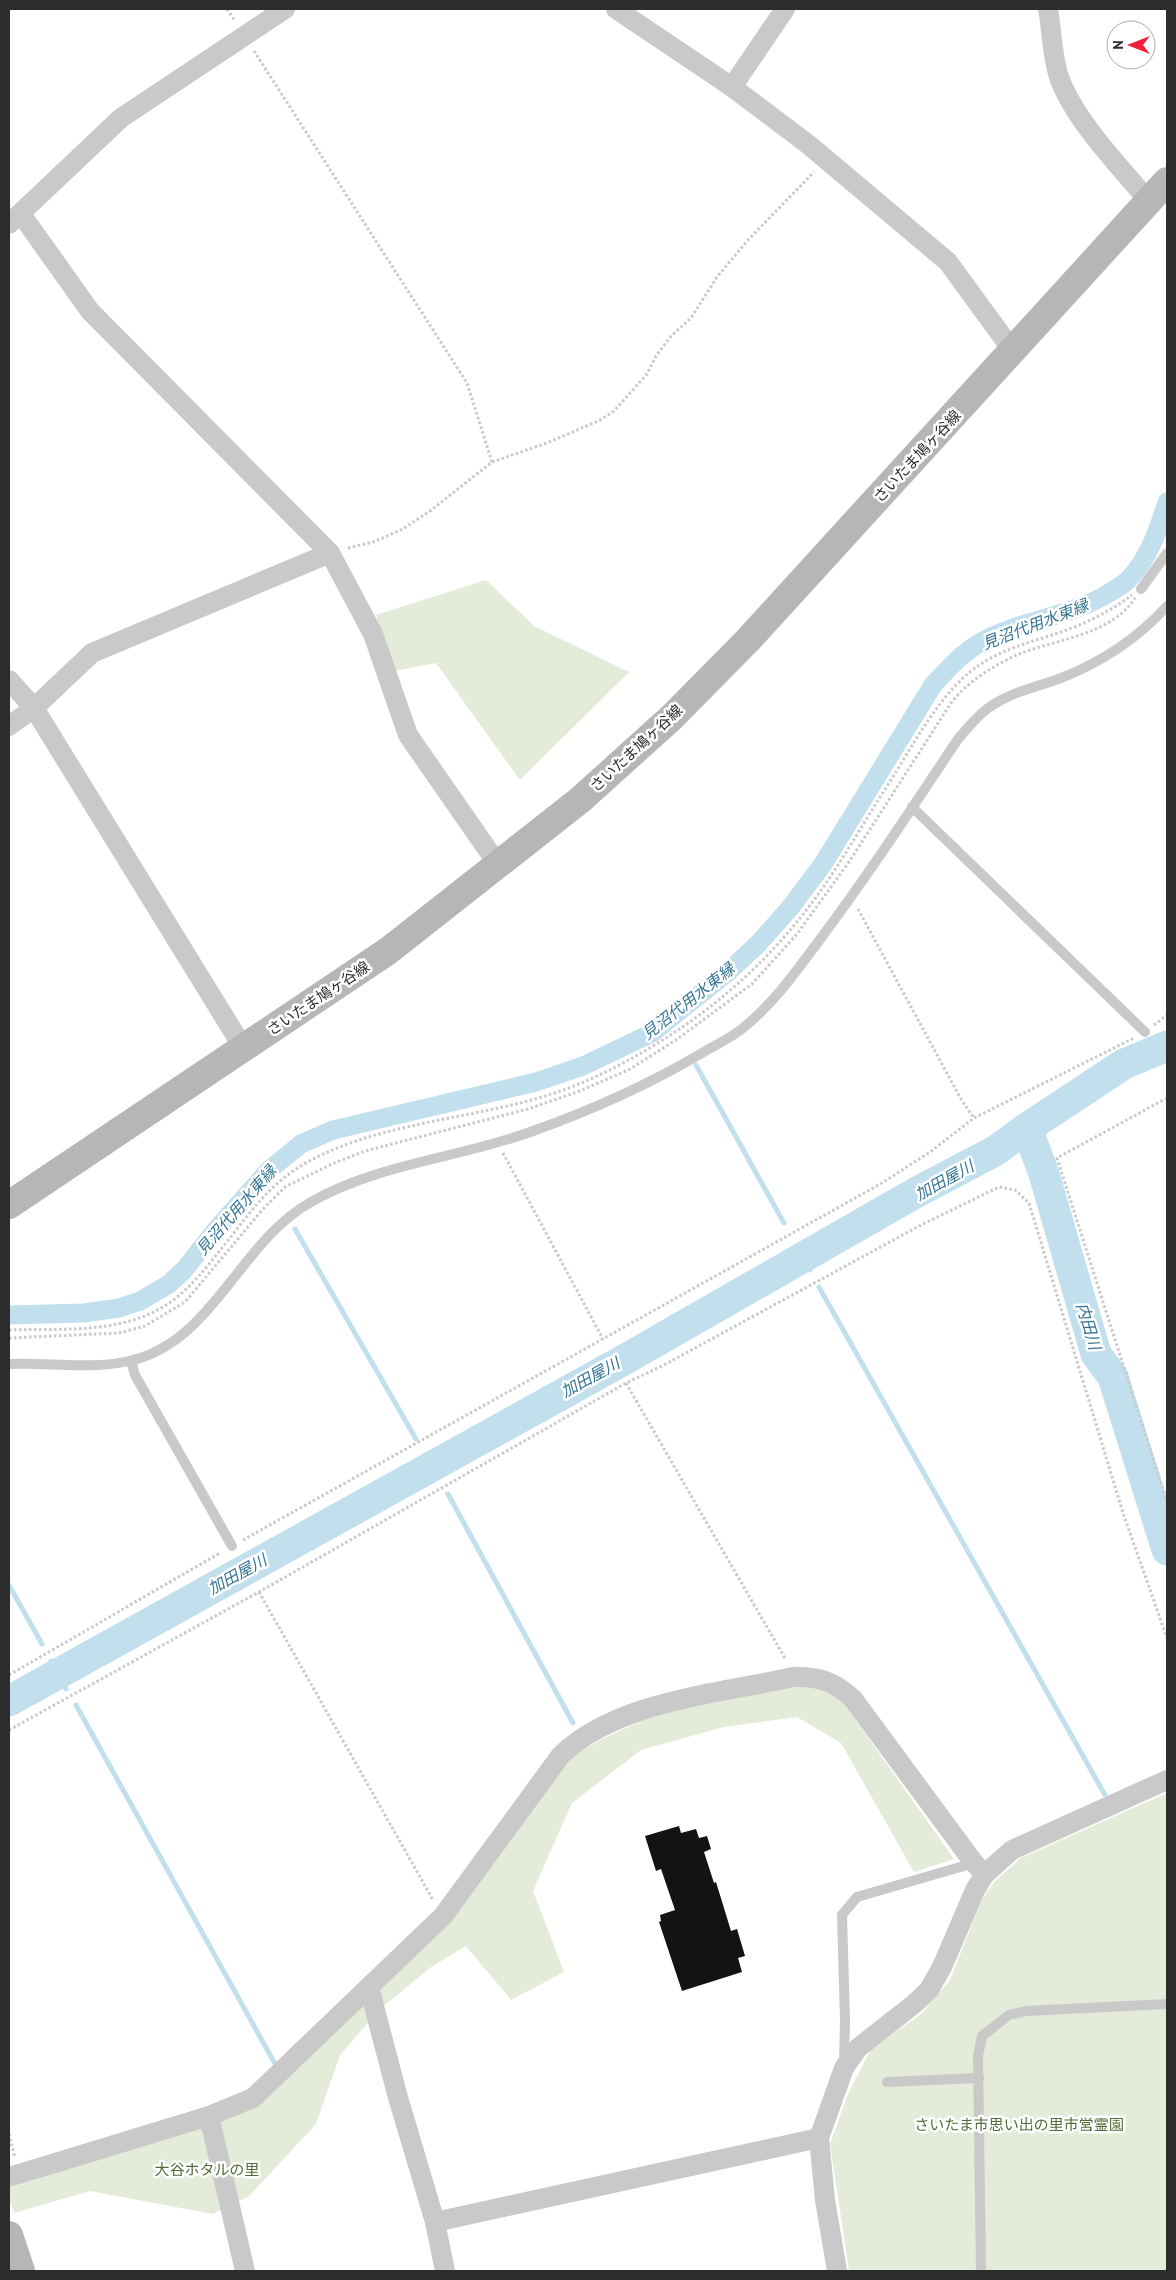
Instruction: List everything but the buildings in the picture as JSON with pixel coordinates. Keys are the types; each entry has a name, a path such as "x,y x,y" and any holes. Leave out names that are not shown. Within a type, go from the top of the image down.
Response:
{"main road":[{"name":"さいたま鳩ヶ谷線","path":"9,1205 388,951 499,866 580,800 672,717 748,640 1167,181"},
{"path":"9,2235 22,2271"}],"street":[{"path":"285,9 121,118 15,219 90,311 330,553 373,634 408,735 499,866"},
{"path":"616,9 732,87 826,159 948,262 1013,351"},
{"path":"732,87 785,9"},
{"path":"1048,9 1059,76 1072,104 1109,154 1148,200"},
{"path":"9,726 34,708 92,654 330,553"},
{"path":"9,680 34,708 244,1048"},
{"path":"14,2176 209,2116 254,2098 443,1916 568,1748 634,1712 793,1676 809,1676 833,1682 853,1698 979,1869 975,1890 942,1967 928,1990 914,2004 858,2048 844,2068 819,2138 825,2200 836,2271"},
{"path":"979,1869 1012,1850 1167,1780"},
{"path":"368,1987 435,2222 444,2271"},
{"path":"209,2116 245,2271"},
{"path":"435,2222 819,2138"}],"lane":[{"path":"1140,589 1167,553"},
{"path":"9,1364 110,1364 131,1361 157,1351 188,1332 260,1244 308,1203 368,1176 404,1165 498,1144 596,1108 669,1072 742,1029 776,998 852,897 958,740 986,710 1016,693 1060,678 1110,654 1146,628 1167,606"},
{"path":"912,807 1146,1032"},
{"path":"131,1361 135,1375 232,1546"},
{"path":"844,2068 845,2021 842,1915 857,1897 979,1869"},
{"path":"981,2271 978,2056 982,2036 1009,2015 1026,2011 1167,2004"},
{"path":"887,2082 979,2078"}],"path":[{"path":"227,9 467,383 492,462"},
{"path":"330,553 373,542 403,528 430,510 492,462 547,443 600,420 614,411 647,374 656,356 671,336 691,318 717,277 748,240 826,159"},
{"path":"9,1330 109,1327 149,1315 182,1293 201,1274 277,1181 331,1149 372,1137 538,1098 584,1081 624,1062 681,1028 716,1003 747,976 775,948 805,911 822,888 914,744 955,686 968,673 998,653 1077,626 1104,614 1140,589"},
{"path":"9,1338 119,1333 145,1326 185,1302 263,1209 292,1184 365,1151 528,1110 580,1091 630,1069 676,1040 752,984 797,934 849,862 944,713 961,691 1018,655 1098,628 1118,616 1134,601 1140,589"},
{"path":"852,897 962,1101 974,1118"},
{"path":"9,1675 232,1546 882,1183 930,1152 974,1118 1146,1032 1167,1015"},
{"path":"1167,1098 1057,1158 1167,1502"},
{"path":"498,1144 603,1339"},
{"path":"9,1730 259,1592 626,1383 662,1366 921,1225 999,1187 1015,1190 1029,1203 1123,1513 1167,1638"},
{"path":"626,1383 791,1668 793,1676"},
{"path":"259,1592 443,1916"},
{"path":"9,2134 14,2176"}],"green space":[{"path":"486,580 534,626 629,672 520,780 436,663 394,671 376,615"},
{"name":"大谷ホタルの里","path":"817,1685 838,1695 954,1859 914,1872 841,1743 797,1717 724,1727 641,1750 572,1803 533,1891 564,1972 511,2000 466,1946 431,1967 380,2009 340,2055 316,2124 249,2196 213,2214 90,2191 14,2213 9,2198 9,2188 257,2106 354,2014 569,1758 606,1737 655,1715 785,1688"},
{"name":"さいたま市思い出の里市営霊園","path":"1167,1793 1167,2271 849,2271 830,2144 848,2094 871,2049 920,2015 950,1980 982,1899 996,1880 1021,1858"}],"waterway":[{"name":"見沼代用水東縁","path":"9,1315 84,1313 119,1308 140,1301 169,1284 185,1269 214,1232 269,1170 301,1144 333,1130 536,1082 583,1066 652,1033 728,972 758,944 790,908 823,864 933,685 950,667 961,656 981,642 1012,628 1078,608 1124,584 1142,563 1156,534 1167,502"},
{"name":"加田屋川","path":"9,1701 622,1361 917,1192 995,1151 1124,1064 1167,1046"},
{"path":"696,1065 784,1223"},
{"name":"内田川","path":"1027,1128 1044,1174 1096,1354 1113,1377 1167,1550"},
{"path":"295,1229 416,1439"},
{"name":"加田屋川","path":"796,1246 810,1270"},
{"path":"819,1287 1105,1795"},
{"name":"加田屋川","path":"425,1455 438,1477"},
{"path":"448,1494 573,1723"},
{"path":"9,1585 42,1644"},
{"name":"加田屋川","path":"51,1661 66,1689"},
{"path":"76,1705 274,2062"}]}
